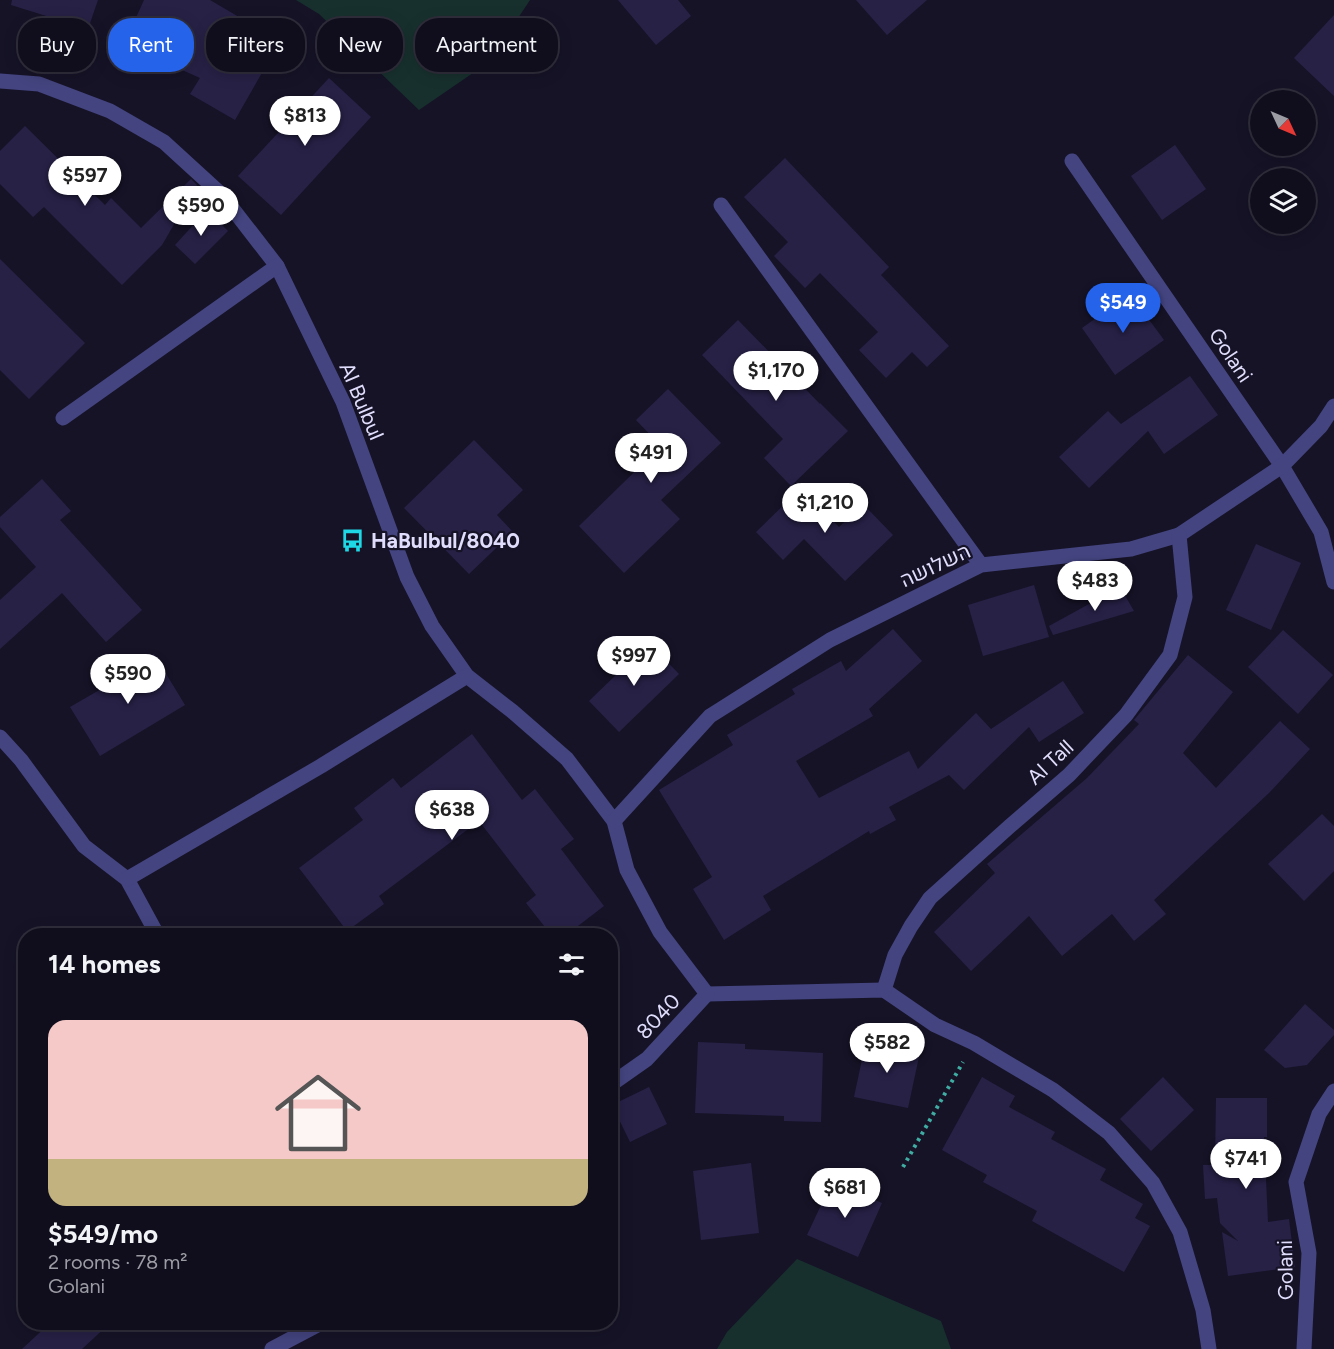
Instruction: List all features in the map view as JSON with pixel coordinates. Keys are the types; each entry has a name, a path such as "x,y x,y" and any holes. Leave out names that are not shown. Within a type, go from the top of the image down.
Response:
{"street":[{"name":"Al Bulbul","path":"0,81 39,84 110,111 164,142 222,195 277,266 343,402 407,577 432,626 467,676 512,711 567,759 614,820"},
{"name":"Golani","path":"1072,161 1282,466 1321,532 1334,582"},
{"path":"721,205 981,565"},
{"path":"63,418 277,266"},
{"name":"השלושה","path":"614,820 710,716 830,640 981,565 1131,549 1179,535 1282,466 1321,426 1334,406"},
{"name":"Al Tall","path":"884,990 895,955 930,898 1069,775 1126,715 1170,655 1185,597 1179,535"},
{"path":"128,879 321,766 467,676"},
{"path":"0,737 21,760 84,846 128,879 154,928"},
{"path":"614,820 627,870 660,932 707,994 884,990 935,1025 974,1043 1053,1090 1109,1133 1153,1183 1180,1232 1203,1310 1209,1349"},
{"name":"8040","path":"618,1080 647,1059 707,994"},
{"name":"Golani","path":"1304,1349 1309,1253 1296,1182 1319,1114 1334,1091"},
{"path":"272,1349 308,1330"}],"path":[{"path":"903,1167 974,1043"}],"green space":[{"path":"296,0 530,0 518,18 415,18 415,72 474,72 419,110 379,72 403,72 403,18 323,18"},
{"path":"797,1259 941,1321 951,1349 717,1349 727,1332"}],"building":[{"path":"12,0 98,0 92,18 53,18 11,5"},
{"path":"144,0 210,0 241,18 206,18 206,72 262,72 235,120 190,94 200,78 187,72 194,72 194,18 136,18"},
{"path":"618,0 678,0 691,16 656,45"},
{"path":"856,0 927,0 887,35"},
{"path":"1334,15 1334,96 1294,58"},
{"path":"329,78 371,117 281,215 238,176"},
{"path":"25,126 105,205 111,198 141,228 191,179 197,185 162,245 122,285 44,207 33,217 0,184 0,151"},
{"path":"1175,145 1206,189 1162,220 1131,176"},
{"path":"785,158 889,267 881,275 949,346 927,367 912,352 886,378 859,350 878,332 820,273 805,288 774,256 788,242 744,197"},
{"path":"207,210 228,231 195,264 175,245"},
{"path":"0,259 85,343 29,399 0,370"},
{"path":"1130,294 1164,340 1115,375 1082,328"},
{"path":"738,320 848,431 791,486 764,458 783,439 702,355"},
{"path":"1190,376 1218,415 1164,454 1148,431 1089,488 1059,457 1108,411 1121,424"},
{"path":"668,389 721,443 661,500 680,519 624,573 579,526 661,446 636,420"},
{"path":"474,440 523,490 497,515 513,532 469,574 404,508"},
{"path":"42,479 71,511 60,520 142,610 106,642 62,593 0,649 0,600 36,567 0,527 0,517"},
{"path":"801,488 839,527 863,504 893,535 845,581 804,539 783,560 756,532"},
{"path":"1256,544 1301,563 1271,630 1226,610"},
{"path":"1034,585 1049,637 983,656 968,605"},
{"path":"1120,587 1134,611 1053,635 1049,626"},
{"path":"893,629 922,661 869,709 873,716 796,761 819,798 909,751 918,769 976,713 991,729 1063,681 1084,713 1039,742 1029,727 964,790 949,775 889,807 896,820 870,834 869,831 763,896 771,910 724,940 693,889 712,877 659,790 733,745 727,735 795,694 792,689 841,661 846,671"},
{"path":"1283,630 1333,675 1298,714 1248,667"},
{"path":"649,643 679,674 619,732 589,701"},
{"path":"154,654 185,705 100,756 70,707 115,681 114,679"},
{"path":"1188,655 1233,692 1183,753 1216,788 1280,721 1310,749 1269,793 1154,900 1166,914 1134,941 1112,914 1062,956 1029,916 971,971 934,932 995,873 987,864 1087,778 1139,724 1134,720"},
{"path":"472,734 522,800 535,789 574,839 561,849 604,906 575,928 546,928 526,903 536,895 479,821 379,896 384,904 351,928 345,928 299,868 363,820 354,808 393,778 401,788"},
{"path":"1322,814 1334,826 1334,871 1304,901 1268,864"},
{"path":"1305,1004 1334,1030 1334,1035 1307,1065 1285,1068 1264,1050"},
{"path":"866,1041 920,1052 908,1108 854,1097"},
{"path":"698,1042 745,1044 745,1049 823,1053 821,1122 784,1121 784,1116 695,1113"},
{"path":"982,1077 1015,1096 1009,1107 1055,1132 1051,1139 1106,1169 1100,1180 1143,1204 1135,1218 1150,1226 1124,1272 1032,1221 1037,1211 983,1182 987,1175 942,1150"},
{"path":"1163,1077 1194,1110 1151,1151 1120,1119"},
{"path":"649,1087 667,1124 630,1142 618,1117 618,1102"},
{"path":"1216,1098 1267,1098 1267,1137 1264,1137 1268,1222 1289,1219 1295,1267 1228,1276 1222,1232 1238,1241 1220,1223 1217,1198 1205,1199 1203,1165 1215,1165"},
{"path":"751,1163 759,1233 701,1240 693,1171"},
{"path":"836,1183 882,1203 858,1257 807,1235 830,1186 835,1186"},
{"path":"42,1330 102,1330 82,1349 22,1349"}],"place":[{"name":"HaBulbul/8040","path":"353,540"}]}
